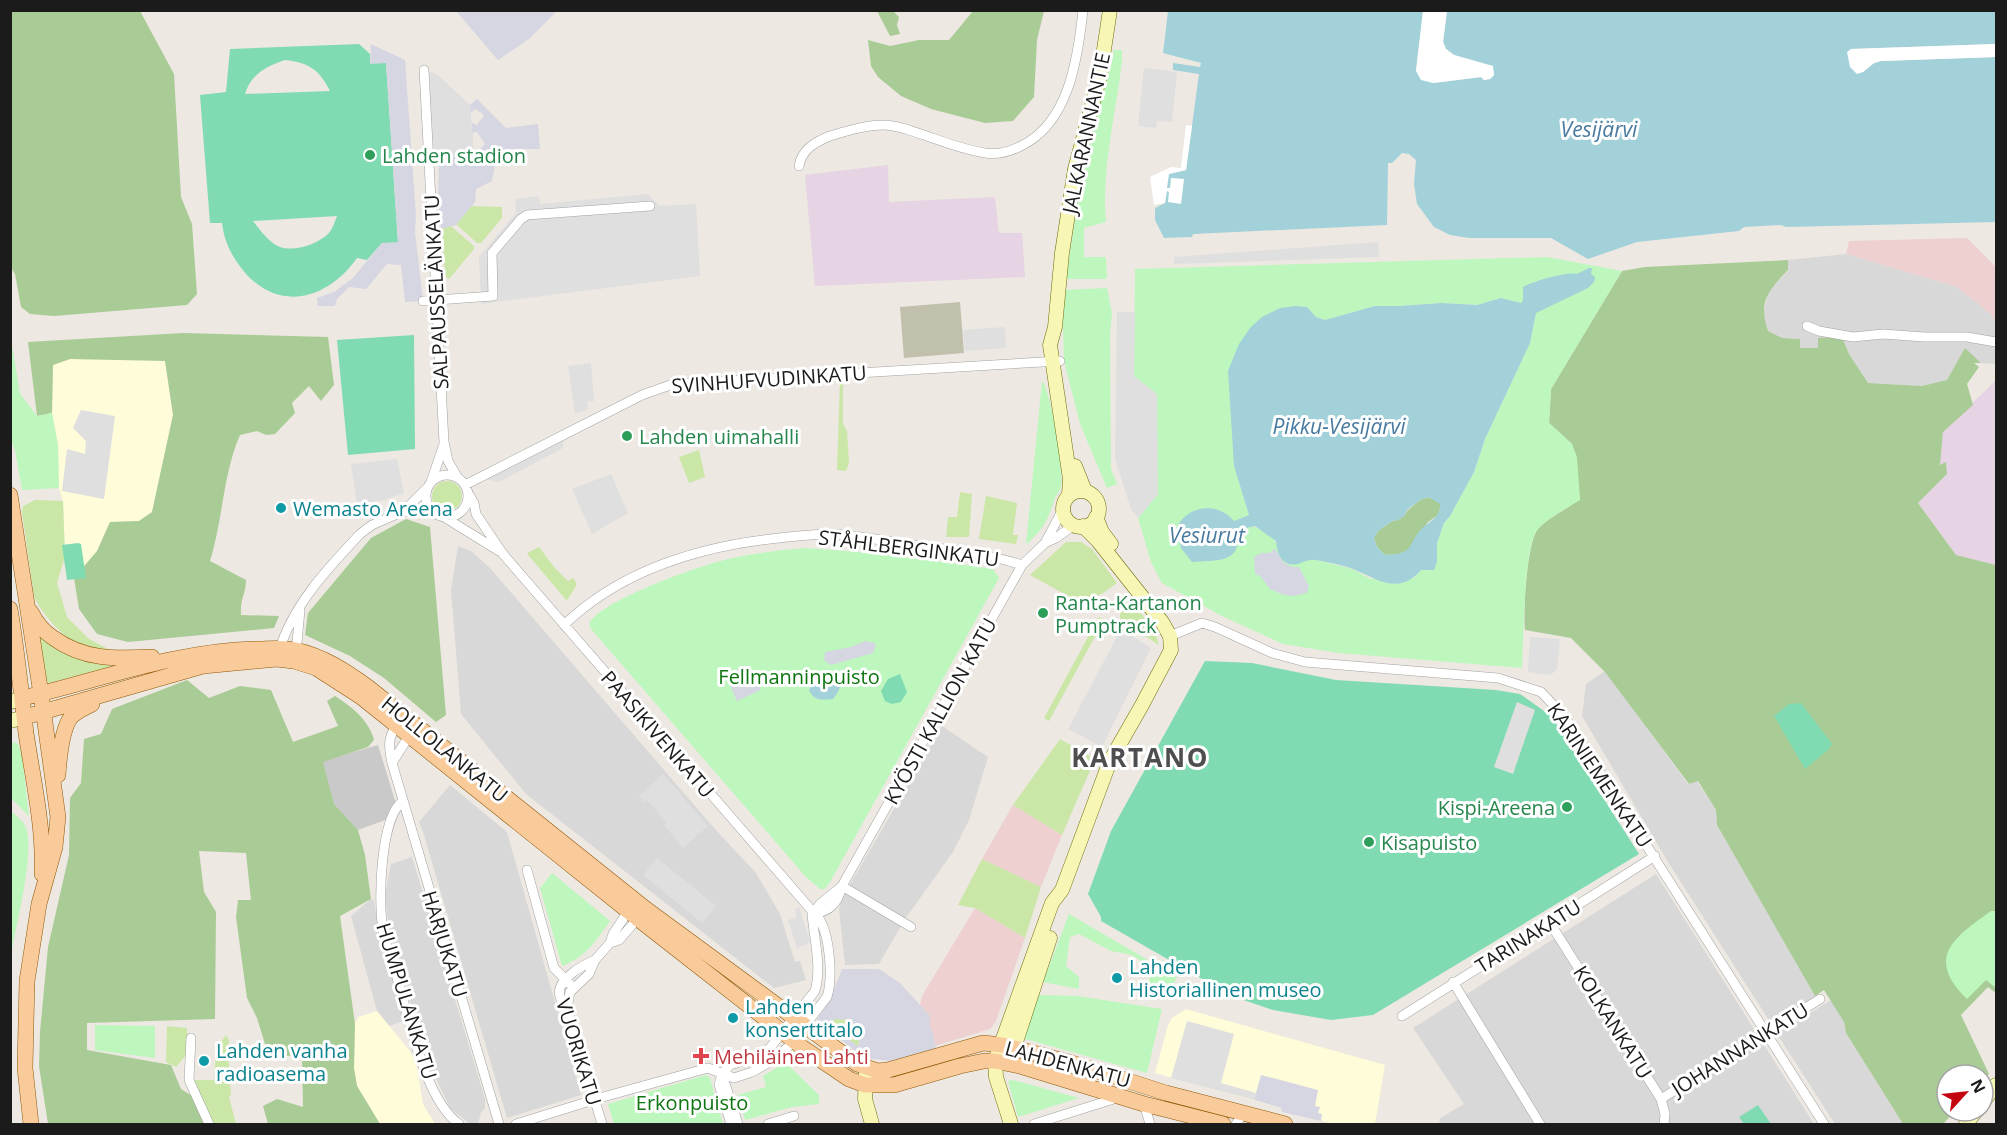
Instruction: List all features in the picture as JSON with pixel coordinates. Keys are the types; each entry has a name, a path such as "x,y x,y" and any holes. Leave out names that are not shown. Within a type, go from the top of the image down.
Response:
{"main road":[{"name":"JALKARANNANTIE","path":"1085,492 1076,469 1056,361 1050,345 1055,327 1062,253 1075,169 1100,76 1110,10"},
{"name":"JALKARANNANTIE","path":"1056,361 1070,479 1069,495"},
{"path":"1078,525 1090,524 1098,512 1096,500 1085,492 1079,491 1069,495 1063,509 1066,518 1098,541 1174,634"},
{"path":"10,495 57,802 55,847 39,904"},
{"path":"1096,518 1102,532 1174,634 1180,649 1117,765 1104,782"},
{"path":"27,601 32,615 47,633 69,648 83,654 126,659 192,654"},
{"path":"10,609 18,719 40,812 42,845 39,904 25,1005 25,1068 31,1125"},
{"path":"1011,1125 996,1077 995,1061 1008,1047 1052,903 1062,890 1110,761 1171,650 1174,634"},
{"name":"HOLLOLANKATU","path":"17,700 192,654 230,650 295,656 338,680 405,728 637,910 788,1036"},
{"name":"HOLLOLANKATU","path":"18,719 203,666 278,654"},
{"path":"57,802 60,754 68,722 83,709 120,691"},
{"name":"HOLLOLANKATU","path":"637,910 799,1022"},
{"path":"799,1022 857,1064 867,1068 865,1099 872,1125"},
{"path":"788,1036 849,1079 865,1084"},
{"name":"LAHDENKATU","path":"867,1068 878,1071 898,1068 983,1043 1072,1063 1166,1093 1241,1121 1285,1125"},
{"name":"LAHDENKATU","path":"865,1084 894,1085 960,1066 995,1061 1020,1066 1144,1104 1223,1125"}],"street":[{"path":"799,166 806,149 823,139 845,131 885,125 901,127 971,150 988,153 1014,149 1031,141 1047,127 1059,111 1070,79 1081,33 1083,10"},
{"name":"SALPAUSSELÄNKATU","path":"424,70 444,442 448,460 464,485"},
{"path":"423,302 494,296 492,252 521,219 528,215 650,206"},
{"path":"1807,326 1819,331 1853,337 1883,334 1967,337 1996,342"},
{"name":"SVINHUFVUDINKATU","path":"464,485 642,395 673,384 1056,361"},
{"name":"SALPAUSSELÄNKATU","path":"430,485 444,442"},
{"path":"278,654 284,633 302,603 360,534 372,525 404,511 430,485 444,475 464,485 467,504 460,513 444,517 434,512 404,511"},
{"path":"430,485 427,501 434,512"},
{"name":"PAASIKIVENKATU","path":"464,485 474,503 476,514 503,554 824,927 828,945 829,989 819,1008 799,1022"},
{"name":"KYÖSTI KALLION KATU","path":"812,914 822,913 838,900 842,886 1022,565 1045,543 1063,509"},
{"name":"PAASIKIVENKATU","path":"444,517 503,554"},
{"name":"KYÖSTI KALLION KATU","path":"1045,543 1078,525"},
{"name":"STÅHLBERGINKATU","path":"564,625 592,602 664,563 722,546 759,540 833,534 972,553 1022,565"},
{"path":"295,656 302,603"},
{"name":"KARINIEMENKATU","path":"1174,634 1203,623 1272,653 1305,662 1498,678 1541,692 1564,716 1824,1125"},
{"path":"392,763 405,728"},
{"name":"HARJUKATU","path":"405,728 390,736 388,744 392,763 499,1125"},
{"name":"HUMPULANKATU","path":"403,801 398,804 390,820 383,863 380,896 383,930 424,1067 450,1118 459,1125"},
{"name":"TARINAKATU","path":"1402,1016 1655,856"},
{"name":"VUORIKATU","path":"527,870 554,968 574,987"},
{"path":"842,886 911,927"},
{"path":"567,1009 570,992 589,974 595,960 610,943 613,934 637,910"},
{"path":"516,1125 708,1068 734,1078 752,1072 776,1059 788,1036 799,1022 818,982 812,914"},
{"name":"KOLKANKATU","path":"1550,923 1661,1099 1665,1114 1664,1125"},
{"path":"566,980 583,965 595,960"},
{"name":"VUORIKATU","path":"566,980 560,997 567,1009 602,1125"},
{"path":"1453,982 1540,1125"},
{"name":"JOHANNANKATU","path":"1661,1099 1820,999"},
{"path":"731,1125 719,1085 722,1074 730,1065 763,1053 788,1036 799,1022"},
{"path":"191,1038 189,1080 209,1125"},
{"path":"722,1074 738,1125"},
{"path":"1034,1125 1120,1096"},
{"path":"1144,1104 1150,1125"},
{"path":"768,1125 794,1116"}],"shaded area":[{"path":"541,10 556,12 529,39 498,60 456,11"},
{"path":"371,44 405,60 416,216 415,232 423,301 405,302 401,265 387,264 366,289 349,287 337,299 335,306 318,306 317,298 334,292 353,278 382,243 398,242 386,63 370,64"},
{"path":"1144,68 1177,72 1172,122 1157,121 1156,128 1138,126"},
{"path":"424,70 437,74 470,105 474,151 439,161 429,161"},
{"path":"477,99 506,128 538,124 540,149 506,149 507,163 495,165 492,181 476,189 475,202 456,225 441,229 438,206 439,161 477,152 485,144 477,132 472,133 472,123 477,125 483,117 483,114 475,109 471,113 470,105"},
{"path":"888,165 889,202 995,197 999,233 1022,233 1025,277 815,286 805,175"},
{"path":"648,194 659,206 696,204 700,276 481,304 479,257 516,213 515,199 539,196 540,204"},
{"path":"1967,238 1996,267 1996,320 1955,286 1846,254 1849,241"},
{"path":"1378,242 1379,257 1174,264 1174,257"},
{"path":"1846,254 1955,286 1996,320 1996,364 1981,363 1965,349 1948,380 1922,386 1867,383 1849,354 1842,337 1818,339 1818,348 1800,349 1800,339 1782,338 1768,331 1763,316 1769,290 1788,271 1788,260"},
{"path":"960,302 964,353 904,358 900,307"},
{"path":"1117,312 1135,312 1134,376 1157,394 1158,494 1138,518 1131,509 1115,459"},
{"path":"1005,327 1006,348 965,351 963,330"},
{"path":"70,359 165,360 173,415 152,512 139,521 110,522 97,551 74,578 65,556 58,445 52,413 53,365"},
{"path":"591,363 594,401 587,402 588,409 575,414 568,366"},
{"path":"1996,380 1996,565 1956,555 1918,503 1947,474 1946,463 1940,465 1943,432"},
{"path":"81,410 115,416 104,499 62,491 67,449 85,454 86,441 73,428"},
{"path":"563,440 563,448 499,482 486,479"},
{"path":"397,459 404,493 385,500 357,504 351,464"},
{"path":"611,474 628,513 592,534 572,489"},
{"path":"458,546 471,551 490,568 714,828 756,873 780,914 795,962 800,961 806,980 774,988 526,794 461,714 451,590"},
{"path":"1275,549 1284,563 1299,567 1309,586 1307,593 1284,595 1270,589 1260,576 1255,574 1254,557"},
{"path":"1121,629 1151,648 1102,747 1068,729"},
{"path":"1530,637 1560,639 1557,669 1550,675 1528,672"},
{"path":"865,641 876,645 873,653 831,665 824,660 825,652 851,647"},
{"path":"745,666 750,677 754,676 761,690 737,701 727,679 731,677 729,673"},
{"path":"1605,671 1688,784 1697,781 1716,810 1717,825 1815,996 1772,1025 1668,862 1582,716 1586,684"},
{"path":"1517,702 1535,710 1513,774 1494,767"},
{"path":"942,726 988,757 969,820 953,852 905,919 879,964 845,965 839,909 844,895"},
{"path":"378,745 396,804 388,819 358,830 334,804 322,761"},
{"path":"663,774 708,826 683,848 664,825 666,822 647,800 644,802 639,796"},
{"path":"450,785 507,832 581,1095 507,1118 419,822"},
{"path":"1013,805 1062,835 1041,887 982,859"},
{"path":"412,857 485,1099 485,1108 481,1112 478,1124 470,1124 450,1108 429,1064 389,931 385,895 391,864"},
{"path":"657,858 716,906 702,923 643,875"},
{"path":"1656,874 1814,1124 1439,1124 1440,1118 1464,1104 1413,1028"},
{"path":"371,899 374,901 379,931 406,1020 389,1026 377,1011 351,916"},
{"path":"799,907 810,941 797,948 788,920 797,917 795,910"},
{"path":"975,908 1025,938 996,1021 990,1029 935,1046 930,1027 930,1016 920,1005 922,996"},
{"path":"842,969 879,969 900,983 930,1016 930,1027 936,1049 890,1061 861,1056 817,1020 831,997","holes":["836,1019 849,1020 857,1028 860,1039 858,1046 826,1023"]},
{"path":"1831,1000 1844,1022 1846,1033 1903,1124 1835,1124 1777,1034"},
{"path":"1186,1009 1385,1065 1375,1124 1334,1124 1155,1073 1168,1025 1172,1018"},
{"path":"377,1011 410,1051 417,1067 423,1104 435,1124 380,1124 357,1086 354,1068 355,1024 358,1017"},
{"path":"1187,1021 1234,1034 1221,1083 1256,1093 1254,1100 1171,1078"},
{"path":"1261,1075 1318,1090 1315,1106 1320,1107 1318,1113 1322,1114 1321,1121 1282,1112 1281,1108 1254,1100"}],"green space":[{"path":"10,11 140,11 174,74 181,197 192,224 197,294 187,305 54,316 30,314 21,307 15,274 10,266"},
{"path":"877,11 893,11 899,17 897,25 900,34 890,36"},
{"path":"973,11 1044,11 1037,40 1034,97 1013,121 985,123 931,109 901,96 878,77 871,66 868,40 890,46 919,40 949,40"},
{"path":"359,44 370,54 370,63 386,62 398,243 382,243 367,260 357,258 330,285 315,293 283,296 267,290 253,280 235,260 226,240 222,223 210,223 200,95 226,92 230,49","holes":["285,60 312,68 322,77 330,91 245,94 251,81 260,72","337,216 330,231 324,237 313,244 293,248 280,247 272,243 253,221"]},
{"path":"1114,50 1122,50 1122,61 1107,162 1106,222 1084,228 1084,257 1106,257 1107,279 1066,279 1085,153"},
{"path":"469,206 502,207 502,218 481,243 477,243 455,223"},
{"path":"446,222 474,246 474,249 449,279 445,277 442,225"},
{"path":"1547,257 1622,271 1551,389 1549,423 1572,444 1577,457 1580,500 1546,522 1538,529 1533,539 1527,573 1522,668 1339,653 1283,644 1220,615 1162,583 1151,562 1138,518 1158,494 1134,376 1135,269","holes":["1501,298 1521,303 1536,313 1530,343 1485,439 1474,472 1444,523 1437,543 1437,562 1421,570 1414,578 1371,579 1352,569 1314,559 1288,564 1273,538 1268,534 1258,528 1234,522 1249,515 1234,466 1307,307 1316,317 1325,320 1375,306 1441,303 1477,305"]},
{"path":"1788,260 1788,270 1770,291 1765,304 1765,321 1768,331 1782,338 1800,339 1800,348 1818,348 1818,338 1842,337 1849,354 1868,383 1922,386 1947,380 1965,348 1981,363 1974,363 1979,367 1967,384 1973,405 1943,432 1940,465 1946,462 1947,474 1918,503 1956,555 1996,565 1996,993 1988,987 1961,1015 1984,1063 1935,1063 1935,1123 1943,1124 1903,1124 1846,1033 1844,1022 1824,990 1815,996 1717,825 1716,810 1698,781 1689,784 1605,672 1571,638 1525,630 1527,577 1534,536 1541,525 1580,499 1572,444 1549,423 1551,389 1622,271 1645,267"},
{"path":"1107,288 1112,313 1110,335 1111,469 1117,484 1107,488 1080,424 1064,361 1062,290"},
{"path":"183,333 328,337 334,385 321,401 309,386 292,403 295,413 275,434 266,435 257,431 240,435 226,481 210,561 246,580 241,615 279,616 274,628 128,642 97,634 79,609 74,578 97,551 110,522 139,521 152,512 173,415 165,361 70,359 53,365 52,413 37,416 28,342"},
{"path":"414,335 415,449 348,455 337,340"},
{"path":"11,338 20,394 37,416 52,413 58,445 59,488 22,490 15,450 11,441"},
{"path":"840,380 843,383 843,424 847,431 849,463 846,471 837,470"},
{"path":"1042,381 1046,388 1056,432 1061,465 1061,486 1045,524 1026,545"},
{"path":"699,450 705,477 689,483 679,457"},
{"path":"447,481 457,486 462,496 457,506 447,511 437,506 432,496 437,486"},
{"path":"960,492 972,494 969,537 946,537 948,517 957,517"},
{"path":"986,496 1017,503 1013,535 1018,535 1016,544 979,539"},
{"path":"1429,497 1440,503 1438,515 1428,522 1408,550 1400,554 1385,555 1377,547 1374,538 1378,531 1404,516 1420,500"},
{"path":"35,500 63,501 65,556 57,583 67,617 89,639 112,651 84,647 69,639 54,626 37,603 34,596 22,512 23,506"},
{"path":"406,519 430,527 446,715 436,722 384,678 350,656 305,635 308,613 371,538"},
{"path":"1066,542 1081,542 1092,549 1117,583 1103,593 1081,603 1030,575"},
{"path":"81,544 86,578 67,580 62,545"},
{"path":"539,547 568,581 573,578 577,584 568,599 566,600 527,553"},
{"name":"Fellmanninpuisto","path":"806,548 884,554 993,569 999,578 825,889 820,889 806,877 589,624 611,605 653,585 698,568 748,555"},
{"path":"1129,597 1155,632 1159,645 1120,620 1120,614"},
{"path":"1099,617 1104,620 1049,721 1044,718"},
{"path":"38,636 110,664 110,667 49,683 46,681"},
{"name":"Kisapuisto","path":"1205,661 1252,663 1336,680 1496,690 1520,694 1551,716 1639,854 1373,1015 1331,1020 1273,1010 1232,996 1101,921 1088,894 1111,831"},
{"path":"900,674 907,692 901,702 892,704 885,701 881,691 888,679"},
{"path":"187,680 209,698 240,686 271,690 293,742 338,726 327,701 335,696 359,715 372,733 374,740 368,747 323,762 334,804 358,830 365,855 371,899 340,916 355,1024 354,1068 357,1086 380,1124 268,1124 263,1106 277,1099 303,1107 302,1055 269,1057 257,1018 247,998 236,917 238,900 251,900 246,853 199,851 204,892 216,912 215,1019 87,1023 87,1050 171,1065 181,1089 200,1101 207,1124 48,1124 39,1066 40,1032 48,947 69,855 70,798 81,783 84,739 101,734 112,709"},
{"path":"1801,703 1832,744 1805,769 1774,716 1789,704"},
{"path":"1060,739 1095,759 1062,835 1013,805"},
{"path":"14,742 18,744 22,755 29,816 11,798 10,745"},
{"path":"11,811 26,828 28,854 24,890 11,955"},
{"path":"982,859 1041,887 1025,938 975,908 958,905"},
{"path":"552,873 610,921 584,953 562,966 540,888"},
{"path":"1991,911 1996,911 1996,988 1986,980 1967,999 1954,985 1946,960 1949,950 1965,930"},
{"path":"1069,914 1177,977 1165,999 1148,995 1150,973 1146,964 1132,955 1111,951 1079,934 1070,937 1066,966 1079,977 1079,989 1043,982"},
{"path":"1039,995 1077,996 1162,1009 1147,1073 1022,1038 1024,1025"},
{"path":"836,1019 852,1023 859,1035 858,1047 825,1023"},
{"path":"95,1025 155,1026 155,1058 95,1050"},
{"path":"167,1026 187,1028 188,1053 176,1067 166,1062"},
{"path":"226,1035 229,1040 231,1095 229,1097 236,1124 211,1124 198,1096 194,1080 214,1080 216,1049"},
{"path":"783,1064 788,1065 819,1095 819,1104 792,1107 745,1120 738,1095 766,1087 763,1076"},
{"name":"Erkonpuisto","path":"706,1075 710,1078 723,1124 614,1124 608,1104"},
{"path":"1013,1080 1079,1098 1018,1117 1008,1081"},
{"path":"1758,1105 1771,1124 1744,1124 1739,1117"}],"water":[{"name":"Vesijärvi","path":"1168,11 1423,11 1416,71 1433,83 1481,77 1484,80 1494,75 1492,66 1454,55 1446,49 1443,42 1447,11 1996,11 1996,44 1851,49 1863,72 1874,63 1881,61 1996,57 1996,222 1744,227 1739,231 1637,242 1588,259 1551,238 1469,238 1450,235 1434,227 1417,204 1414,184 1416,160 1409,154 1402,153 1392,163 1388,163 1387,225 1193,234 1192,237 1164,238 1155,220 1155,208 1165,203 1168,174 1186,170 1199,74 1173,70 1173,63 1200,67 1201,63 1163,53"},
{"name":"Pikku-Vesijärvi","path":"1592,268 1591,274 1595,277 1594,282 1588,288 1536,313 1530,343 1485,439 1474,472 1444,523 1437,543 1437,562 1434,570 1421,570 1413,578 1396,584 1379,581 1345,566 1320,561 1309,560 1289,564 1281,558 1276,541 1255,526 1237,530 1236,549 1226,558 1192,562 1181,548 1176,529 1187,515 1195,511 1211,508 1220,510 1234,521 1249,515 1234,466 1228,371 1239,344 1250,328 1262,317 1280,308 1296,306 1307,307 1316,317 1325,320 1375,306 1441,303 1477,305 1501,298 1521,303 1523,287 1558,275 1577,274","holes":["1429,497 1440,504 1436,517 1421,529 1406,551 1385,555 1377,547 1374,538 1378,531 1404,516 1407,510 1420,500"]},
{"path":"837,676 840,686 833,699 813,696 809,690 813,685"}],"pier":[{"path":"1447,10 1443,42 1446,49 1454,55 1493,66 1494,75 1490,79 1484,80 1481,77 1433,83 1421,80 1416,71 1423,11"},
{"path":"1996,44 1996,57 1881,61 1857,74 1850,67 1847,52 1851,49"},
{"path":"1186,125 1192,126 1186,170 1169,174 1167,188 1170,188 1171,178 1184,179 1181,204 1168,202 1169,192 1167,191 1165,203 1154,205 1150,177 1171,167 1181,168"}],"place":[{"name":"Lahden stadion","path":"370,155"},
{"name":"Lahden uimahalli","path":"627,436"},
{"name":"Wemasto Areena","path":"281,508"},
{"name":"Ranta-Kartanon Pumptrack","path":"1043,613"},
{"name":"Kispi-Areena","path":"1567,807"},
{"name":"Kisapuisto","path":"1369,842"},
{"name":"Lahden Historiallinen museo","path":"1117,978"},
{"name":"Lahden konserttitalo","path":"733,1018"},
{"name":"Mehiläinen Lahti","path":"701,1056"},
{"name":"Lahden vanha radioasema","path":"204,1061"}],"district":[{"name":"KARTANO","path":"1140,757"}],"water label":[{"name":"Vesiurut","path":"1207,535"}]}
